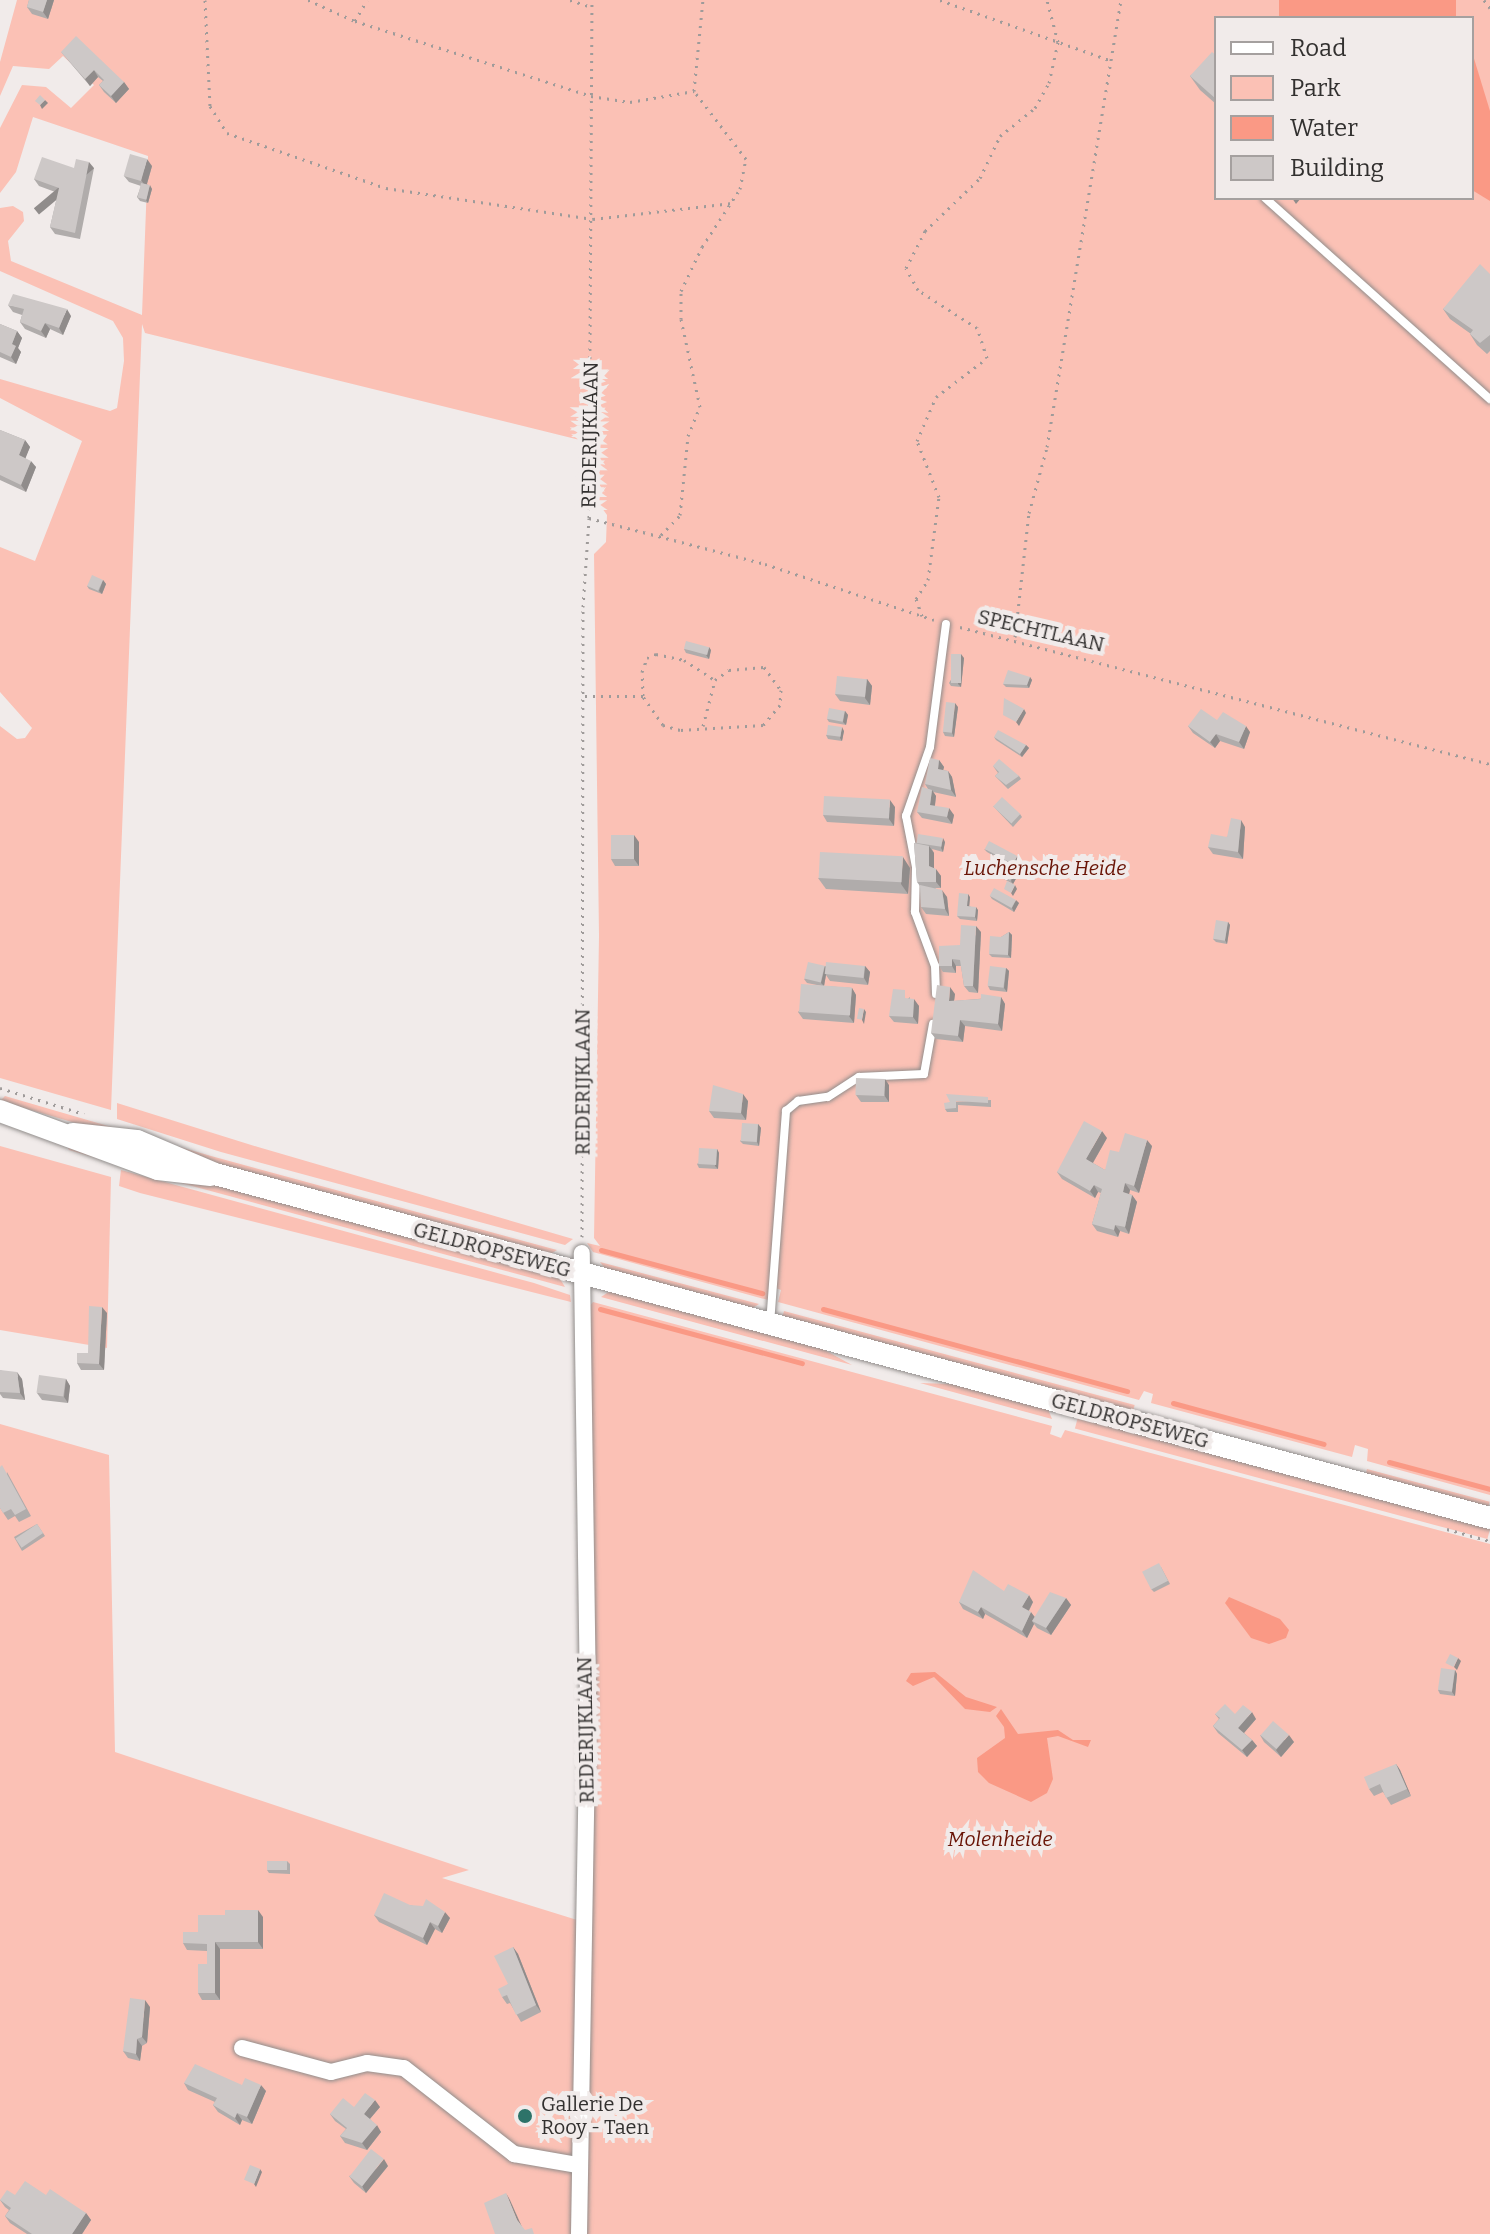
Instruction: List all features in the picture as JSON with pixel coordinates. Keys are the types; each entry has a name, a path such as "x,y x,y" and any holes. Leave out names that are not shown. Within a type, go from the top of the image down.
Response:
{"main road":[{"name":"GELDROPSEWEG","path":"0,1111 116,1145 172,1173 215,1174 582,1264 769,1325 1490,1518"}],"street":[{"name":"REDERIJKLAAN","path":"579,2234 588,1729 582,1264"},
{"path":"242,2048 331,2072 367,2063 404,2068 514,2154 578,2165"}],"lane":[{"path":"1267,200 1490,399"},
{"path":"769,1325 786,1111 798,1101 828,1097 859,1077 924,1074 937,984 915,912 916,867 906,816 930,747 946,624"}],"path":[{"path":"205,0 210,106 227,133 386,188 593,219 732,203"},
{"path":"308,0 355,21 591,96 630,102 694,91"},
{"path":"355,21 367,0"},
{"path":"570,0 592,7"},
{"name":"REDERIJKLAAN","path":"582,1264 583,607 589,518 592,0"},
{"path":"661,535 680,515 688,436 700,407 681,319 681,291 732,203 746,159 694,91 703,0"},
{"path":"940,0 1112,61"},
{"path":"922,616 916,599 928,580 939,497 917,441 936,397 987,358 977,328 918,290 906,268 925,231 980,178 1000,136 1035,108 1049,83 1058,42 1047,0"},
{"path":"1015,637 1029,513 1047,447 1121,0"},
{"path":"1484,0 1490,8"},
{"name":"SPECHTLAAN","path":"589,518 661,535 946,624 1015,637 1490,764"},
{"path":"703,726 715,680 729,670 764,667 781,690 780,705 763,725 703,726 680,730 663,725 643,696 642,672 647,658 656,654 684,660 715,680"},
{"path":"585,696 643,696"},
{"path":"0,1088 91,1116"}],"green space":[{"name":"Luchensche Heide","path":"17,0 1490,0 1490,1495 1367,1461 1368,1449 1355,1445 1352,1457 1151,1403 1153,1394 1144,1391 1139,1400 778,1302 781,1290 773,1287 768,1300 593,1252 587,1243 600,1246 594,1238 599,936 594,554 606,542 607,515 597,501 596,444 145,333 142,324 111,1110 0,1078 0,726 17,739 25,738 32,728 0,692 0,547 35,561 82,441 0,398 0,379 110,411 117,408 124,361 123,338 113,321 0,271 0,208 13,206 23,212 24,221 8,241 11,261 142,315 148,156 33,117 16,172 0,193 0,128 22,85 46,87 71,108 94,85 63,56 49,69 13,66 0,96 0,62"},
{"path":"5,1096 211,1156 557,1250 549,1255 226,1167 0,1101"},
{"path":"117,1103 573,1239 565,1245 221,1152 117,1119"},
{"path":"66,1144 559,1277 565,1287 170,1180 69,1150"},
{"path":"0,1146 111,1177 107,1348 0,1330"},
{"path":"121,1170 534,1283 570,1295 571,1302 140,1193 119,1186"},
{"path":"600,1262 759,1304 751,1309 606,1270"},
{"path":"610,1291 821,1348 852,1365 601,1297"},
{"name":"Molenheide","path":"593,1302 1052,1426 1050,1434 1061,1438 1065,1430 1490,1544 1490,2234 0,2234 0,1424 109,1455 115,1752 469,1870 442,1878 590,1924 588,1308"},
{"path":"784,1311 1135,1405 1132,1414 782,1320"},
{"path":"920,1383 953,1384 1048,1409 1052,1419"},
{"path":"1078,1417 1490,1527 1487,1539 1075,1429"},
{"path":"1367,1469 1490,1502 1488,1510 1365,1477"}],"water":[{"path":"1279,0 1456,0 1456,16 1279,16"},
{"path":"1474,59 1490,111 1490,201 1474,191"},
{"path":"1229,1597 1280,1619 1289,1630 1286,1638 1269,1644 1251,1638 1225,1603"},
{"path":"935,1672 966,1697 997,1707 990,1712 965,1709 934,1677 913,1686 906,1681 911,1673"},
{"path":"1001,1709 1018,1734 1058,1730 1073,1740 1091,1740 1088,1747 1058,1736 1047,1738 1053,1779 1047,1793 1031,1802 989,1783 978,1772 977,1758 1005,1738 1004,1727 996,1716"}],"building":[{"path":"29,0 47,0 43,12 27,7"},
{"path":"76,36 124,82 111,96 99,85 104,80 94,70 85,79 61,52"},
{"path":"1212,52 1214,54 1214,97 1190,76"},
{"path":"40,95 45,100 40,105 35,101"},
{"path":"130,154 147,159 141,181 124,176"},
{"path":"42,157 74,168 76,159 89,162 75,233 50,227 59,188 34,179"},
{"path":"141,183 150,185 146,200 138,198"},
{"path":"1480,264 1490,274 1490,335 1480,343 1470,334 1473,330 1443,309"},
{"path":"13,294 67,309 59,328 45,323 41,331 20,322 24,309 8,305"},
{"path":"0,324 17,331 11,357 0,352"},
{"path":"0,430 25,440 19,455 31,461 21,485 0,475"},
{"path":"92,575 103,580 98,591 87,586"},
{"path":"686,641 709,647 707,655 684,649"},
{"path":"951,654 961,654 961,683 951,683"},
{"path":"1008,670 1030,677 1027,685 1003,684"},
{"path":"837,676 867,679 865,697 835,694"},
{"path":"1004,698 1024,709 1016,722 1003,715"},
{"path":"946,702 955,703 952,733 943,732"},
{"path":"829,708 845,711 843,722 827,719"},
{"path":"1201,709 1217,720 1223,712 1246,726 1239,742 1216,734 1210,742 1188,726"},
{"path":"828,725 842,727 840,737 827,735"},
{"path":"998,730 1026,745 1020,754 994,737"},
{"path":"930,758 939,760 938,769 948,771 951,790 925,784"},
{"path":"999,759 1019,776 1006,785 995,776 999,772 993,766"},
{"path":"922,787 932,790 930,805 949,808 947,817 917,812"},
{"path":"824,796 890,799 889,818 823,815"},
{"path":"1002,797 1020,814 1011,824 993,807"},
{"path":"1231,818 1241,820 1238,852 1208,847 1211,834 1227,837"},
{"path":"918,834 943,838 941,847 917,843"},
{"path":"611,835 634,835 634,859 611,859"},
{"path":"989,841 1017,856 1013,864 985,849"},
{"path":"914,843 929,846 929,866 936,869 936,882 917,882"},
{"path":"820,852 903,856 902,882 819,878"},
{"path":"991,859 1015,872 1010,881 986,868"},
{"path":"1007,881 1015,885 1011,893 1004,889"},
{"path":"920,885 942,890 945,909 921,907"},
{"path":"994,888 1016,900 1012,908 990,896"},
{"path":"959,893 968,894 967,906 976,907 975,917 957,916"},
{"path":"1216,920 1228,922 1225,941 1213,939"},
{"path":"961,925 976,926 973,986 964,986 960,960 952,959 952,966 939,966 939,946 960,945"},
{"path":"1009,932 1008,955 989,954 990,936 1001,937"},
{"path":"808,962 825,966 821,982 804,979"},
{"path":"826,962 865,966 864,978 825,974"},
{"path":"990,966 1006,968 1003,988 988,986"},
{"path":"801,984 852,988 850,1015 799,1012"},
{"path":"937,985 950,987 949,1001 981,999 981,994 1001,997 998,1024 960,1020 958,1036 931,1033"},
{"path":"893,989 905,990 905,998 914,999 913,1017 889,1016"},
{"path":"859,1008 864,1009 862,1020 857,1019"},
{"path":"856,1078 885,1079 884,1096 855,1095"},
{"path":"713,1085 743,1094 741,1113 709,1111"},
{"path":"946,1094 988,1097 988,1103 956,1101 956,1108 945,1109 944,1103 950,1102"},
{"path":"1084,1121 1102,1131 1086,1159 1105,1170 1110,1150 1119,1152 1125,1133 1147,1140 1134,1186 1125,1183 1123,1192 1132,1195 1125,1227 1115,1225 1114,1230 1092,1224 1102,1189 1094,1185 1090,1191 1057,1172"},
{"path":"742,1123 758,1124 757,1142 741,1141"},
{"path":"699,1148 717,1149 716,1165 698,1164"},
{"path":"89,1306 102,1307 99,1364 77,1363 77,1353 88,1353"},
{"path":"0,1370 17,1372 20,1393 0,1392"},
{"path":"39,1375 66,1379 63,1397 36,1393"},
{"path":"2,1465 26,1509 15,1515 11,1509 3,1513 0,1508"},
{"path":"37,1524 43,1533 22,1548 15,1539"},
{"path":"1159,1563 1168,1581 1151,1589 1142,1572"},
{"path":"973,1570 1004,1591 1008,1584 1029,1595 1022,1607 1031,1612 1022,1631 981,1607 978,1612 959,1602"},
{"path":"1050,1592 1066,1598 1046,1628 1032,1621"},
{"path":"1450,1654 1458,1658 1453,1667 1445,1663"},
{"path":"1441,1668 1455,1670 1452,1692 1438,1690"},
{"path":"1225,1704 1235,1714 1243,1705 1252,1712 1238,1728 1252,1740 1242,1750 1213,1726 1220,1718 1215,1714"},
{"path":"1273,1721 1289,1735 1276,1749 1261,1735"},
{"path":"1396,1764 1407,1789 1386,1798 1380,1784 1369,1789 1364,1777"},
{"path":"267,1861 287,1861 287,1870 267,1870"},
{"path":"384,1893 410,1905 423,1906 426,1899 445,1912 438,1926 430,1922 423,1938 374,1915"},
{"path":"225,1910 258,1910 258,1942 215,1942 215,1993 198,1993 198,1964 207,1964 207,1944 183,1943 183,1932 198,1932 198,1915 225,1915"},
{"path":"513,1947 536,2005 516,2015 507,1995 502,1997 498,1989 508,1984 494,1956"},
{"path":"130,1998 145,2000 142,2037 137,2039 136,2054 123,2051"},
{"path":"195,2064 242,2085 245,2078 261,2085 247,2117 237,2113 235,2118 213,2105 217,2098 184,2083"},
{"path":"365,2093 375,2100 364,2114 377,2125 362,2143 340,2136 347,2128 330,2114 343,2098 354,2107"},
{"path":"371,2149 384,2159 362,2186 349,2177"},
{"path":"250,2165 260,2169 254,2184 244,2180"},
{"path":"25,2181 46,2195 50,2189 86,2213 72,2234 32,2234 5,2216 11,2208 0,2200 7,2190 15,2195"},
{"path":"506,2193 517,2220 525,2230 532,2228 534,2234 495,2234 484,2203"}],"waterway":[{"path":"601,1250 762,1293"},
{"path":"600,1309 802,1363"},
{"path":"823,1309 1127,1391"},
{"path":"1173,1403 1324,1444"},
{"path":"1389,1462 1490,1489"}],"place":[{"name":"Gallerie De Rooy - Taen","path":"525,2116"}]}
